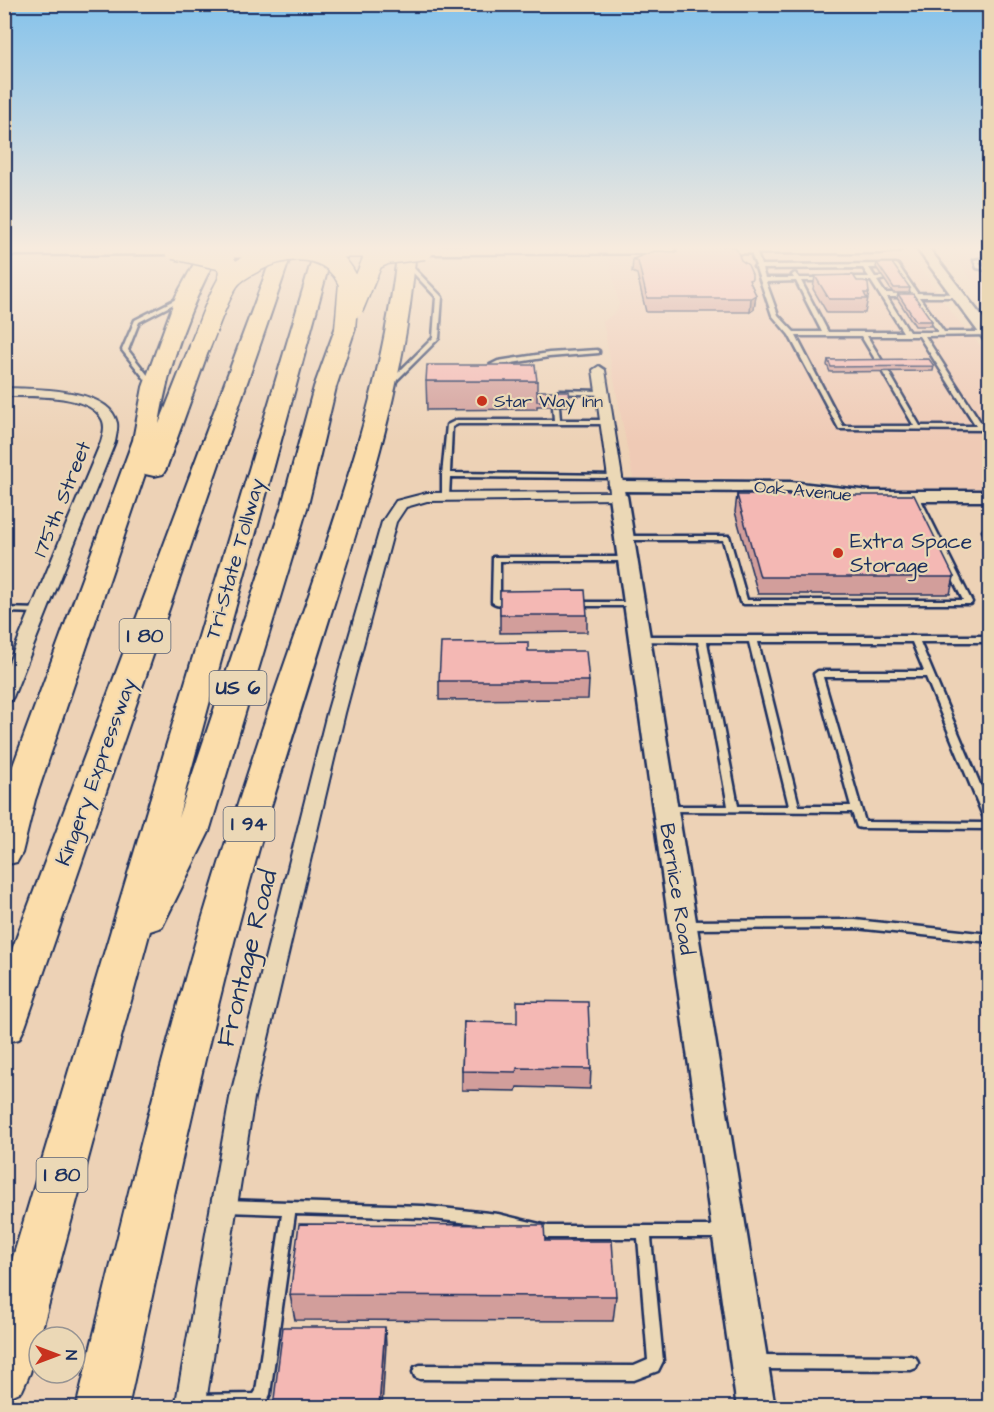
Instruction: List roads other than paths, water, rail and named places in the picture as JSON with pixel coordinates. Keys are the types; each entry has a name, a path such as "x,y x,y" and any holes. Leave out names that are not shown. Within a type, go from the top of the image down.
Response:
{"highway":[{"path":"4,854 18,800 145,440 154,387 180,312"},
{"path":"4,869 215,312"},
{"name":"Kingery Expressway","path":"4,1027 275,312"},
{"name":"Tri-State Tollway","path":"119,977 160,820 284,312"},
{"path":"345,328 346,312"},
{"name":"US 6","path":"119,977 191,832 294,506 325,387 352,312"},
{"name":"I 94","path":"102,1407 162,1155 226,904 288,697 367,458 385,388 399,312"},
{"name":"I 80","path":"4,1373 119,977"}],"street":[{"path":"971,312 986,330"},
{"name":"Bernice Road","path":"598,370 756,1407"},
{"name":"175th Street","path":"4,392 45,393 93,404 109,419 110,430 108,442 4,697"},
{"name":"Oak Avenue","path":"409,501 445,496 617,486 791,487 848,495 990,496"},
{"name":"Frontage Road","path":"191,1405 242,1098 336,713 388,522 396,509 409,501"}],"lane":[{"path":"154,387 125,350 137,321 155,312"},
{"path":"774,312 792,334 841,428 990,428"},
{"path":"814,312 826,334"},
{"path":"923,312 942,334"},
{"path":"894,313 907,319"},
{"path":"894,313 907,334"},
{"path":"792,334 942,334 986,330"},
{"path":"863,334 881,364"},
{"path":"921,334 981,428"},
{"path":"490,382 492,366 498,363 549,355 597,352"},
{"path":"885,371 918,428"},
{"path":"555,396 554,392 602,393"},
{"path":"556,407 557,422"},
{"path":"445,496 449,426 457,422 607,422"},
{"path":"446,475 617,486"},
{"path":"518,602 496,602 496,560 726,538 744,602 968,602 915,496"},
{"path":"990,529 987,531 990,536"},
{"path":"572,604 582,606 634,604"},
{"path":"4,610 40,611"},
{"path":"639,639 990,639"},
{"path":"702,639 735,809"},
{"path":"753,639 795,809"},
{"path":"915,639 990,821"},
{"path":"929,674 818,674 861,825 990,826"},
{"path":"665,809 857,809"},
{"path":"683,925 855,924 990,938"},
{"path":"224,1206 423,1212 498,1220 548,1232 729,1232"},
{"path":"191,1405 254,1401 263,1394 289,1208"},
{"path":"420,1372 634,1373 654,1366 656,1361 644,1233"},
{"path":"749,1362 911,1363"}],"place":[{"name":"Star Way Inn","path":"482,401"},
{"name":"Extra Space Storage","path":"838,553"}]}
